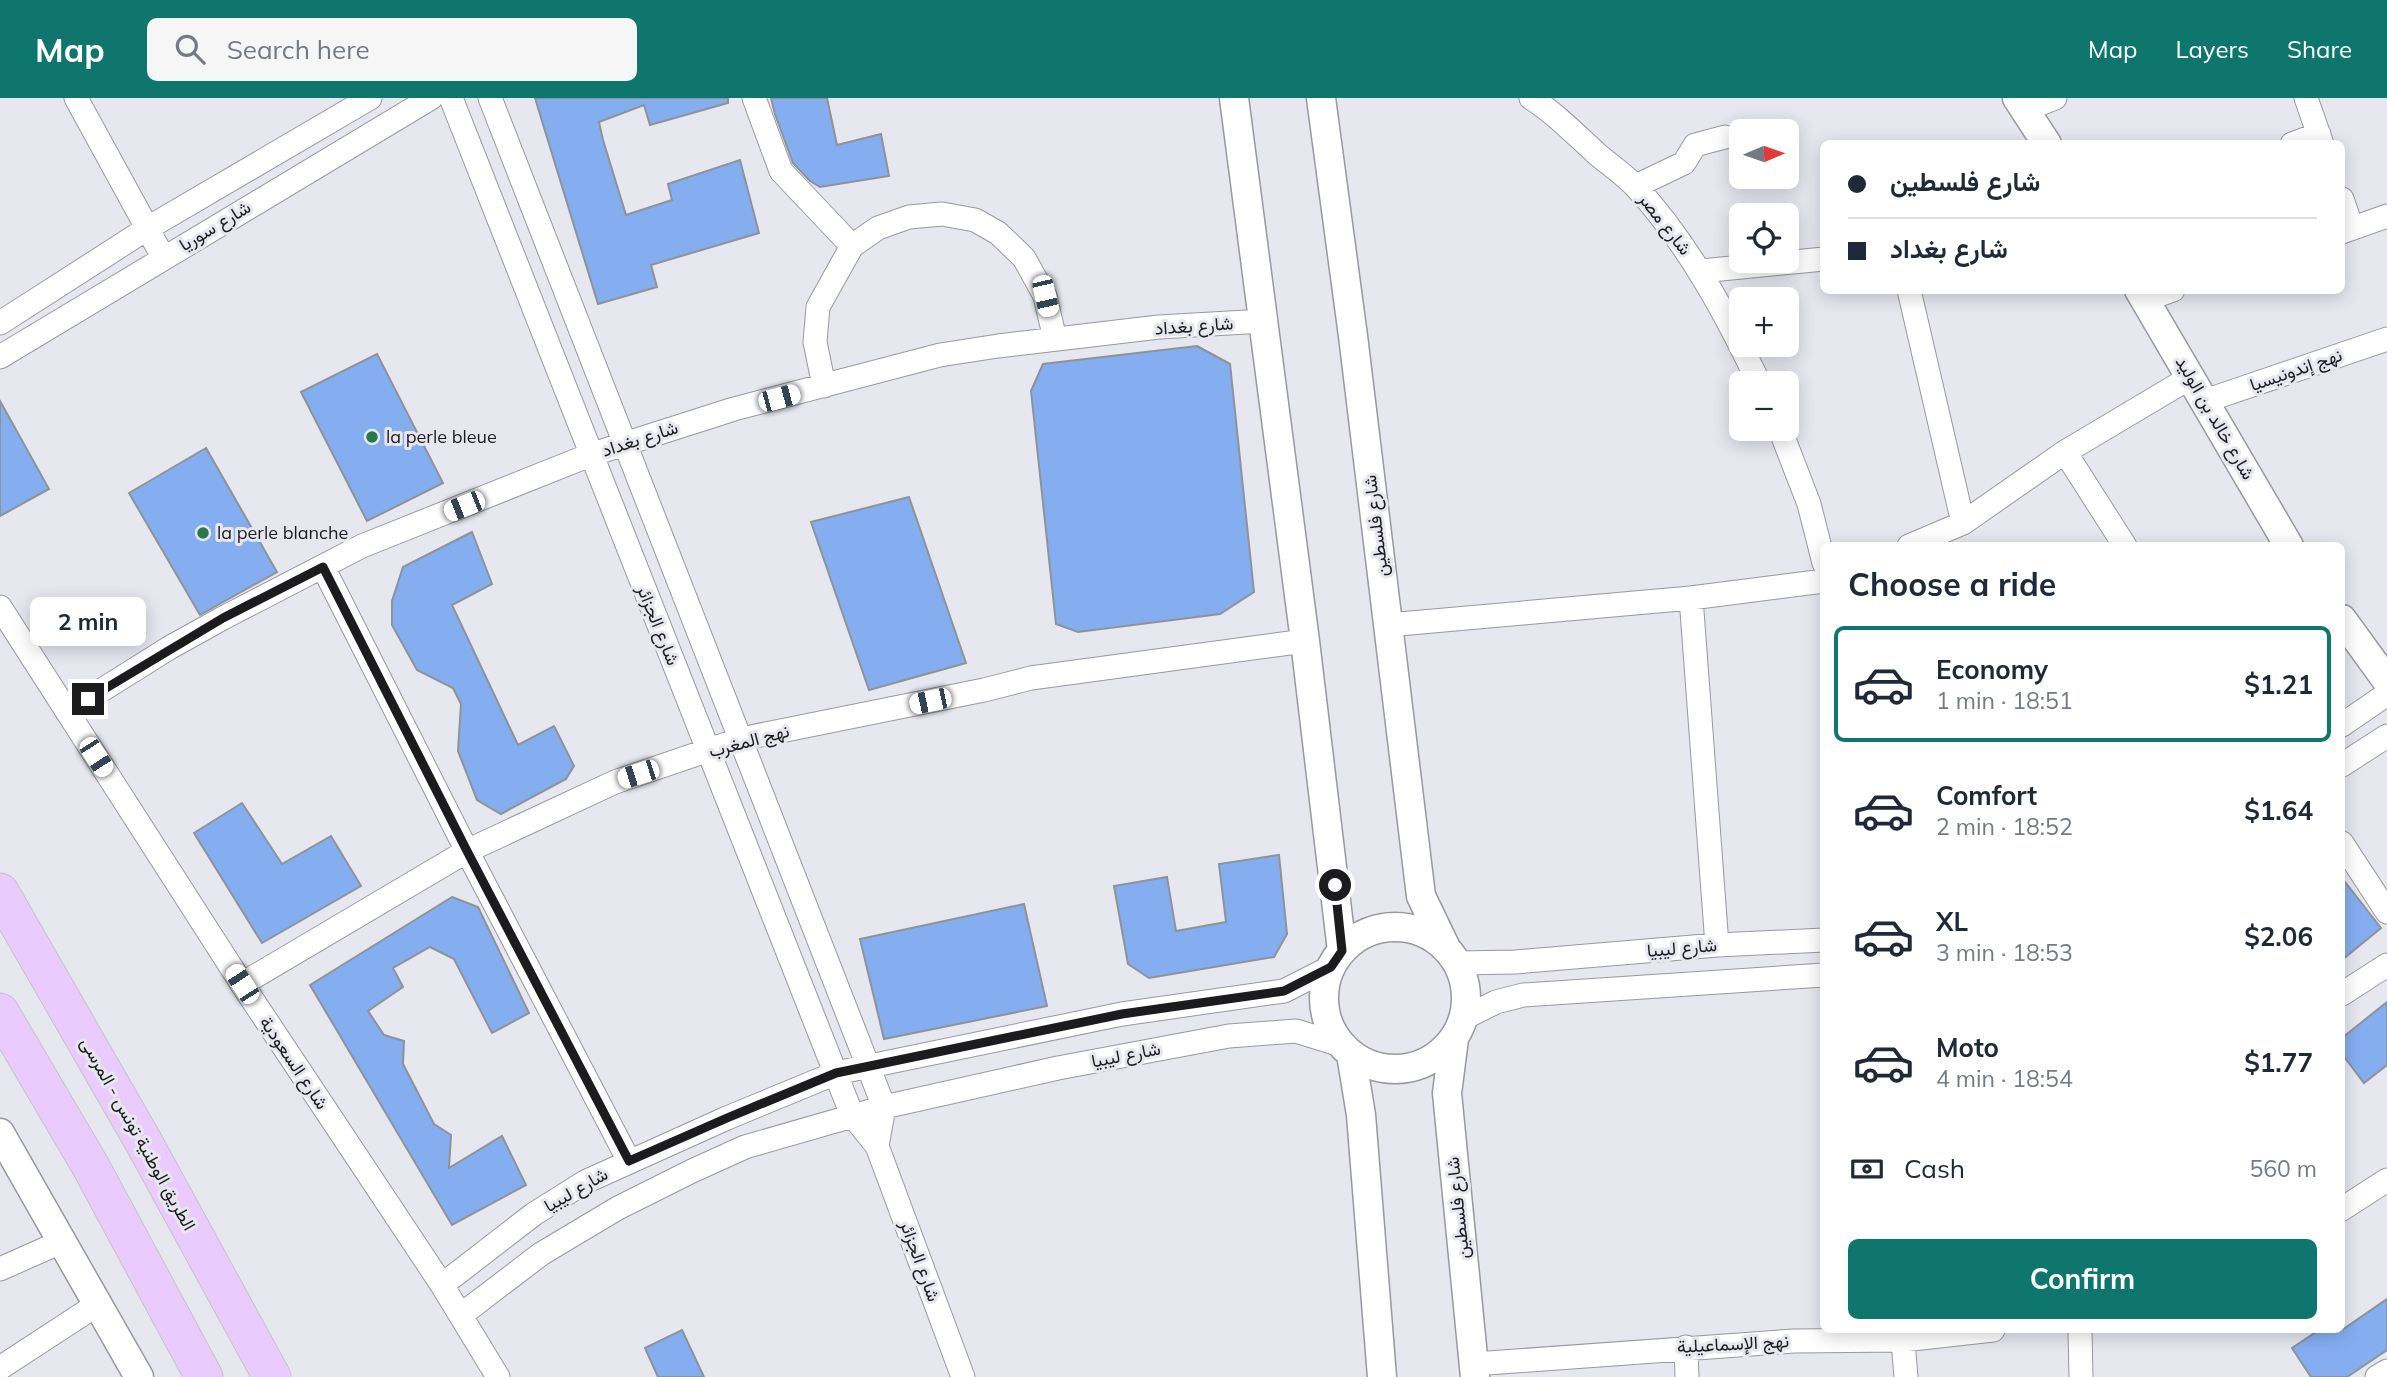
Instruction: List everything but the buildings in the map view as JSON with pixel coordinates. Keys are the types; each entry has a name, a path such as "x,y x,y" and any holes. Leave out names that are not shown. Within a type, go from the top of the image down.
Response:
{"highway":[{"name":"الطريق الوطنية تونس - المرسى","path":"0,892 143,1141 272,1377"},
{"path":"0,1012 92,1167 204,1377"}],"street":[{"path":"76,98 163,257"},
{"name":"شارع سوريا","path":"0,323 148,228 370,98"},
{"name":"شارع سوريا","path":"0,357 431,98"},
{"name":"شارع الجزائر","path":"451,98 852,1115 877,1146 963,1377"},
{"name":"شارع الجزائر","path":"490,98 884,1107"},
{"path":"754,98 781,171 852,246"},
{"path":"1234,98 1305,641 1336,959"},
{"name":"شارع فلسطين","path":"1321,98 1421,896 1452,955"},
{"name":"شارع مصر","path":"1531,98 1556,114 1636,186 1701,271 1753,371"},
{"path":"2044,140 2021,104 2055,98"},
{"path":"2306,98 2320,139"},
{"path":"1636,186 1684,163 1695,145 1725,137"},
{"path":"824,386 815,342 818,307 852,246 878,228 909,217 942,214 975,220 998,233 1024,258 1045,296 1055,339"},
{"path":"2347,230 2387,216"},
{"path":"1701,271 1820,259"},
{"path":"1910,294 1962,523"},
{"name":"شارع خالد بن الوليد","path":"2142,295 2287,542"},
{"name":"شارع بغداد","path":"67,712 223,618 362,546 590,455 734,409 940,355 1159,327 1264,321"},
{"name":"نهج إندونيسيا","path":"1918,542 1962,523 2065,452 2198,389 2387,339"},
{"path":"1785,441 1809,504 1820,547"},
{"path":"2065,452 2122,542"},
{"path":"323,567 629,1161"},
{"path":"1388,625 1691,598 1820,582"},
{"path":"1691,598 1717,945"},
{"name":"شارع السعودية","path":"0,607 242,984 442,1285 498,1377"},
{"path":"2345,623 2387,681"},
{"name":"نهج المغرب","path":"242,984 467,851 615,782 741,739 1031,678 1305,641"},
{"path":"2345,722 2387,694"},
{"path":"2345,763 2387,736"},
{"path":"2345,847 2387,912"},
{"path":"1405,927 1427,934 1452,955 1465,982 1467,1002 1458,1029 1441,1053 1425,1063 1406,1069 1387,1069 1368,1064 1346,1049 1330,1027 1325,1007 1325,987 1336,959 1360,936 1381,928 1405,927"},
{"name":"شارع ليبيا","path":"1452,955 1516,962 1717,945 1820,940"},
{"name":"شارع ليبيا","path":"442,1285 534,1214 585,1182 727,1118 836,1073 1122,1014 1284,991 1336,959"},
{"path":"2345,992 2387,965"},
{"name":"شارع ليبيا","path":"1458,1029 1496,1002 1523,995 1820,975"},
{"name":"شارع فلسطين","path":"1458,1029 1447,1093 1474,1370"},
{"name":"شارع ليبيا","path":"461,1315 541,1254 618,1208 745,1147 884,1107 1058,1068 1229,1036 1296,1031 1346,1049"},
{"path":"1346,1049 1361,1115 1382,1377"},
{"path":"877,1146 884,1107"},
{"path":"0,1133 139,1377"},
{"path":"2345,1207 2387,1180"},
{"path":"0,1269 63,1241"},
{"path":"0,1368 98,1304"},
{"name":"نهج الإسماعيلية","path":"1474,1370 1686,1347 1938,1333"},
{"path":"2080,1333 2081,1377"},
{"path":"1902,1335 1906,1377"},
{"path":"1686,1347 1687,1377"},
{"path":"2377,1377 2387,1371"}],"place":[{"name":"la perle bleue","path":"372,437"},
{"name":"la perle blanche","path":"203,533"}],"route":[{"path":"88,699 169,648 323,567 629,1161 836,1073 1122,1014 1284,991 1331,967 1342,951 1335,885"}]}
